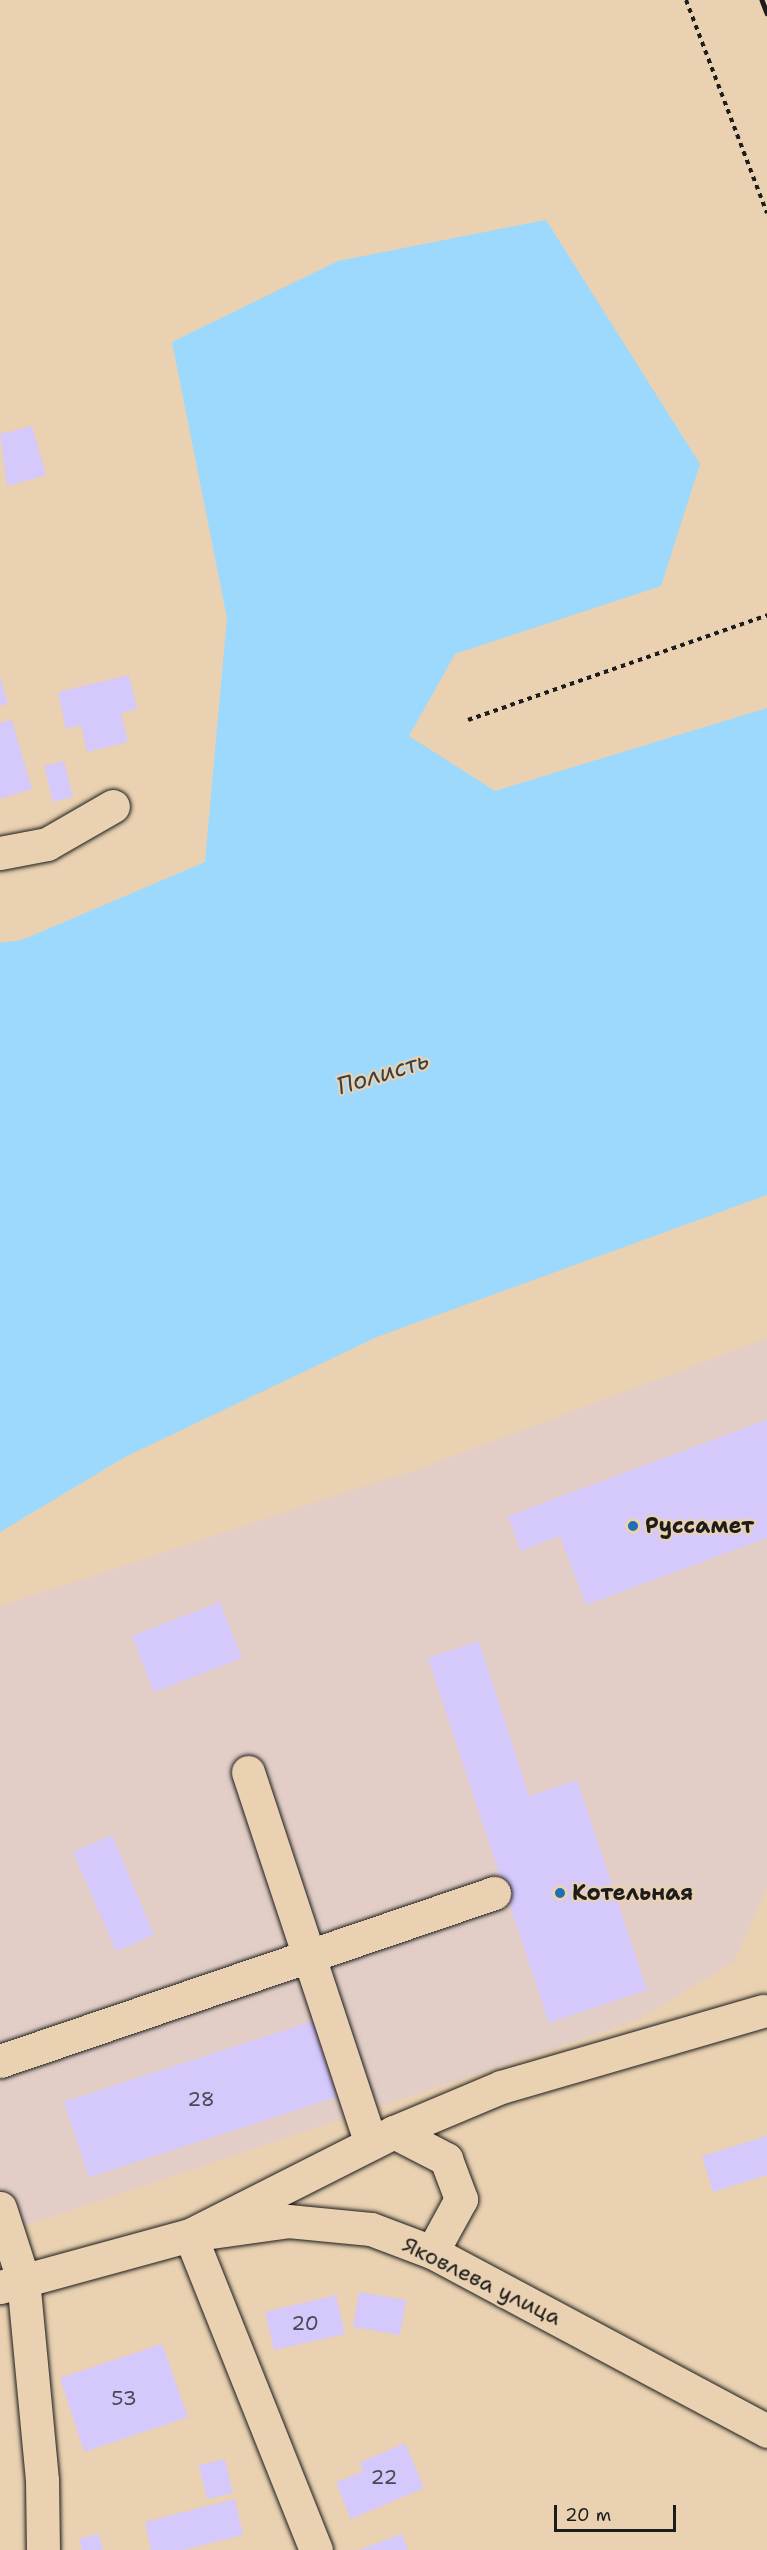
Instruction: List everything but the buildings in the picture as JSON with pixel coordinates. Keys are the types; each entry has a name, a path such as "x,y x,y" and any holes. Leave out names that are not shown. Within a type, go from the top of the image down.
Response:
{"street":[{"path":"0,853 47,844 113,806"},
{"path":"249,1772 309,1956 382,2138"},
{"path":"0,2061 494,1893"},
{"path":"316,2550 190,2235 382,2138 501,2087 763,2011"},
{"path":"382,2138 446,2158 461,2199 432,2252"},
{"path":"0,2208 42,2480 43,2550"},
{"name":"Яковлева улица","path":"12,2283 190,2235 288,2221 371,2229 432,2252 767,2431"}],"path":[{"path":"686,0 767,213"},
{"path":"468,720 767,615"}],"shaded area":[{"path":"767,1338 767,1887 735,1961 638,2020 0,2234 0,1606 424,1467"}],"water":[{"name":"Полисть","path":"546,220 700,464 661,586 455,654 409,736 495,791 767,708 767,1195 377,1337 125,1457 0,1532 0,943 22,940 205,862 227,618 172,342 338,261"}],"railway":[{"path":"762,0 767,13"}],"place":[{"name":"Руссамет","path":"633,1526"},
{"name":"Котельная","path":"560,1893"}]}
